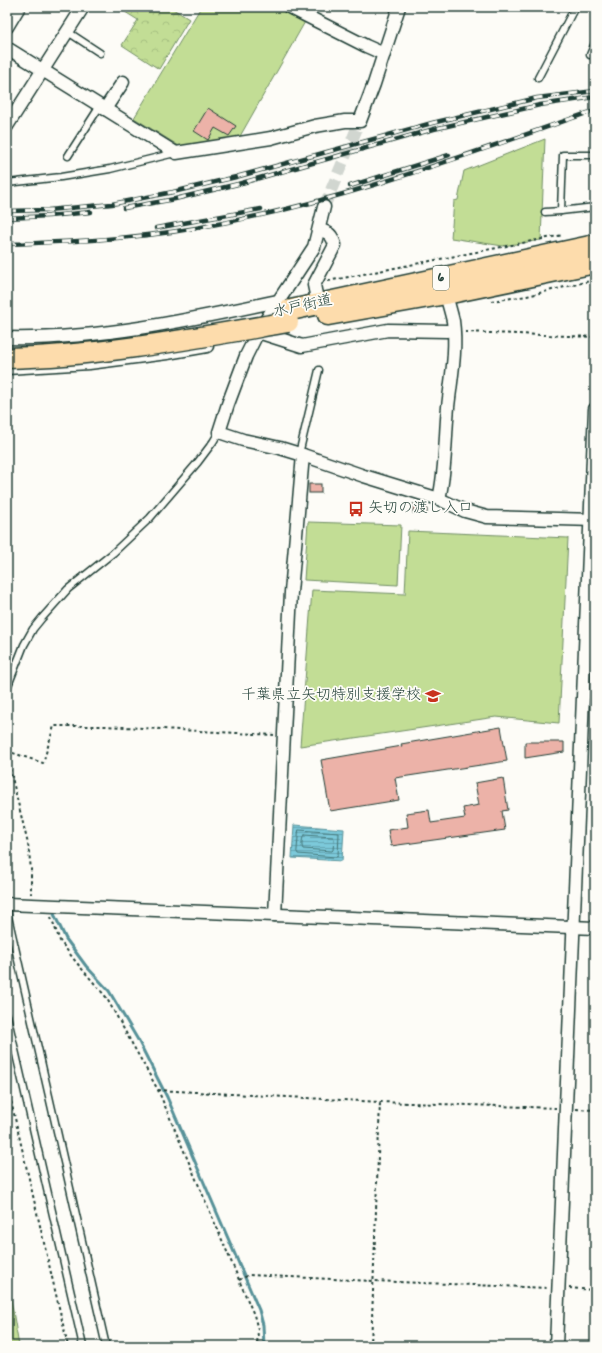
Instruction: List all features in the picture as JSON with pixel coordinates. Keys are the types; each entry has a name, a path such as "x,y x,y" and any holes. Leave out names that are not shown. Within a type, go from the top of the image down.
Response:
{"highway":[{"name":"水戸街道","path":"7,358 48,357 121,350 284,311 316,294 595,245"},
{"name":"水戸街道","path":"7,347 47,347 119,340 284,311 446,294 595,263"}],"street":[{"path":"8,22 19,7"},
{"path":"7,126 83,7"},
{"path":"289,7 384,54"},
{"path":"7,48 176,153 271,138 315,126 345,121 360,121 399,7"},
{"path":"103,107 122,82"},
{"path":"324,207 314,247 284,311 257,334 246,356 219,432 243,440 301,454 364,476 439,499 465,511 487,517 592,520"},
{"path":"316,294 335,245 333,237 328,232 319,230"},
{"path":"439,499 444,480 448,406 452,379 454,344 453,321 446,294"},
{"path":"7,338 64,336 284,311"},
{"path":"7,368 89,363 167,353 257,334 302,346 388,330 447,331"},
{"path":"556,1346 573,927 592,520 595,409"},
{"path":"275,915 291,592 301,454"},
{"path":"7,904 595,928"}],"lane":[{"path":"538,78 574,7"},
{"path":"68,32 100,52"},
{"path":"590,55 595,43"},
{"path":"68,156 103,107"},
{"path":"7,183 61,177 110,169 176,153"},
{"path":"561,211 563,155 595,155"},
{"path":"546,212 595,207"},
{"path":"301,454 319,370"},
{"path":"7,688 24,645 33,629 42,618 68,588 113,553 150,518 202,457 219,432"},
{"path":"7,912 106,1346"},
{"path":"7,1015 83,1346"}],"path":[{"path":"316,294 339,279 564,235"},
{"path":"488,302 527,296 595,280"},
{"path":"460,332 595,338"},
{"path":"7,751 43,763 54,726 105,726 284,735"},
{"path":"7,757 28,844 31,869 31,905"},
{"path":"47,906 60,941 106,996 159,1090 254,1315 258,1330 258,1346"},
{"path":"7,1084 68,1346"},
{"path":"159,1090 380,1102 595,1110"},
{"path":"371,1346 380,1102"},
{"path":"240,1279 249,1275 595,1290"}],"green space":[{"path":"117,7 170,7 189,19 159,69 122,45 138,20"},
{"path":"201,7 282,7 306,20 239,138 179,146 134,118"},
{"path":"545,139 541,240 503,246 451,238 454,201 458,200 464,171"},
{"path":"308,522 401,525 398,585 304,580"},
{"path":"408,531 568,538 559,723 496,717 300,746 312,590 405,594"},
{"path":"7,1276 19,1346 7,1346"}],"water":[{"path":"294,825 344,829 342,861 292,858"}],"building":[{"path":"208,108 236,126 229,136 215,128 208,140 194,131"},
{"path":"309,484 321,484 321,493 309,493"},
{"path":"413,504 427,504 427,513 413,513"},
{"path":"501,727 507,761 395,778 399,800 330,811 321,760 402,746 401,744"},
{"path":"525,742 564,742 564,752 525,758"},
{"path":"503,778 508,810 502,811 505,830 391,846 388,830 408,827 406,813 429,810 431,823 465,818 463,808 479,805 475,783"}],"waterway":[{"path":"53,912 66,939 86,966 109,991 138,1040 167,1097 259,1310 263,1325 264,1346"}],"tunnel":[{"path":"324,207 360,121"}],"railway":[{"path":"7,211 48,210 112,204 173,192 236,177 432,123 537,98 595,91"},
{"path":"124,208 175,199 238,184 434,129 540,105 595,97"},
{"path":"7,244 78,241 149,235 247,218 346,193 396,178 590,112"},
{"path":"350,186 449,155"},
{"path":"156,228 261,209"},
{"path":"7,218 91,212"}],"place":[{"name":"矢切の渡し入口","path":"356,509"},
{"name":"千葉県立矢切特別支援学校","path":"433,696"}]}
